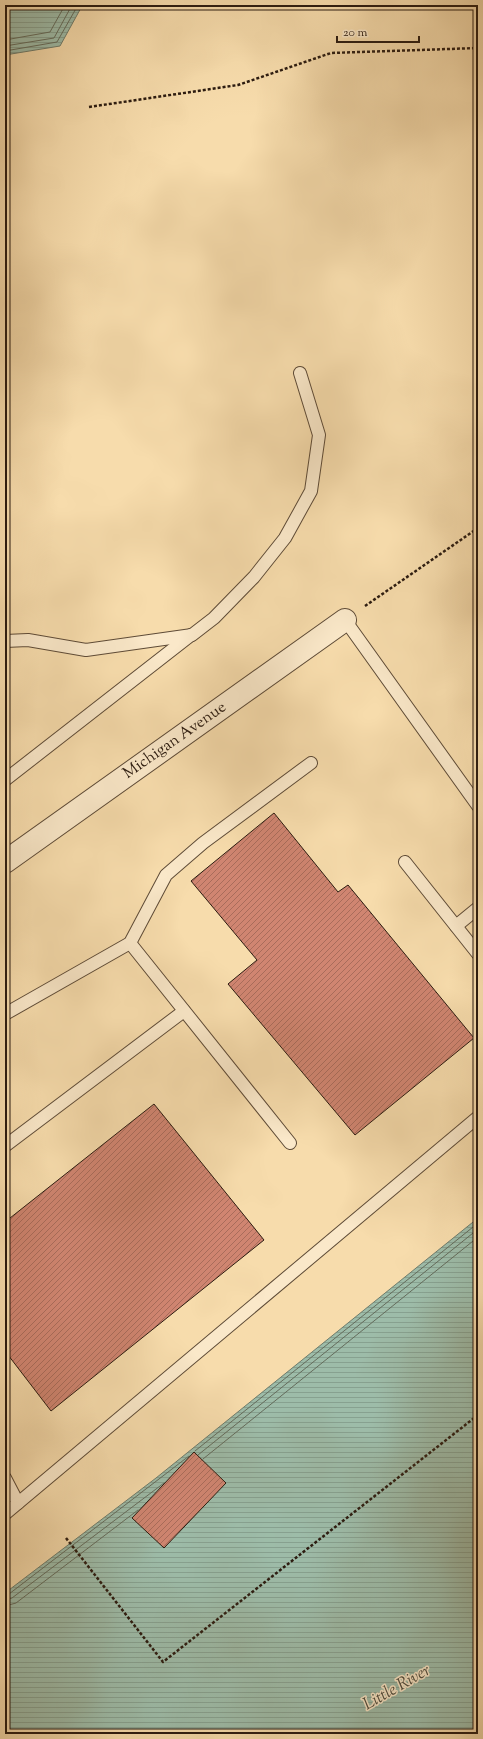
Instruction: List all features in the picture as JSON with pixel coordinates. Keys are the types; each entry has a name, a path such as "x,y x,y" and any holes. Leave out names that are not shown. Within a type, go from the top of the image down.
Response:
{"street":[{"name":"Michigan Avenue","path":"5,862 345,620"}],"lane":[{"path":"5,780 214,618 254,577 285,538 311,491 319,435 300,373"},
{"path":"345,620 478,806"},
{"path":"5,641 28,640 86,650 192,634"},
{"path":"5,1014 130,943 166,876 203,843 311,763"},
{"path":"405,862 478,954"},
{"path":"456,926 478,908"},
{"path":"130,943 290,1143"},
{"path":"5,1146 184,1011"},
{"path":"5,1514 478,1117"},
{"path":"5,1478 18,1503"}],"path":[{"path":"89,107 238,85 330,53 478,48"},
{"path":"345,620 478,528"},
{"path":"66,1538 163,1662 478,1415"}],"water":[{"path":"5,5 89,5 82,6 60,46 5,55"},
{"name":"Little River","path":"478,1218 478,1734 5,1734 5,1593 156,1478"}],"building":[{"path":"274,813 338,892 348,885 474,1038 355,1135 228,984 257,960 191,881"},
{"path":"154,1104 264,1240 51,1411 5,1351 5,1222"},
{"path":"194,1452 226,1483 164,1548 132,1518"}]}
